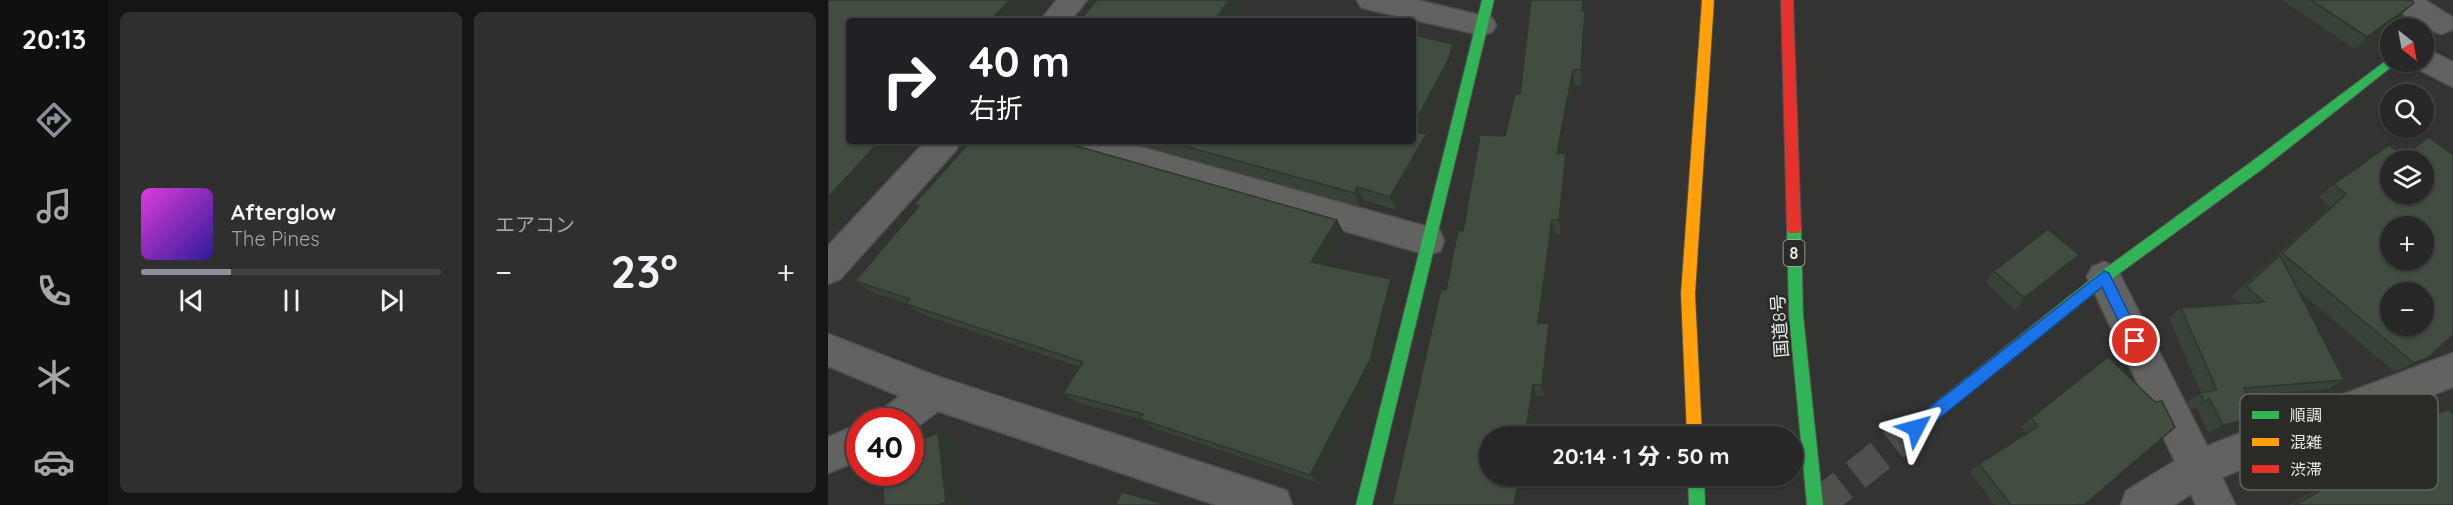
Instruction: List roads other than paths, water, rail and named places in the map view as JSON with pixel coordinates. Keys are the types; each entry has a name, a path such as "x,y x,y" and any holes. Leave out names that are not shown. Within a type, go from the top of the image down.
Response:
{"main road":[{"path":"1694,426 1688,294 1708,0"},
{"name":"国道8号","path":"1787,0 1796,315 1815,505"},
{"path":"1364,505 1485,13"},
{"path":"1916,428 2104,277 2256,166 2380,70"},
{"path":"1696,486 1697,505"}],"street":[{"path":"1057,18 1073,0"},
{"path":"1371,0 1485,13"},
{"path":"2404,0 2440,26"},
{"path":"2434,65 2453,76"},
{"path":"828,270 942,144"},
{"path":"1086,144 1428,241"},
{"path":"2104,277 2216,505"},
{"path":"828,350 933,392 1273,505"},
{"path":"2407,394 2447,380"},
{"path":"913,408 933,392"},
{"path":"828,455 846,448"},
{"path":"2140,505 2198,468 2240,453"}],"tunnel":[{"path":"1818,505 1916,427"}]}
